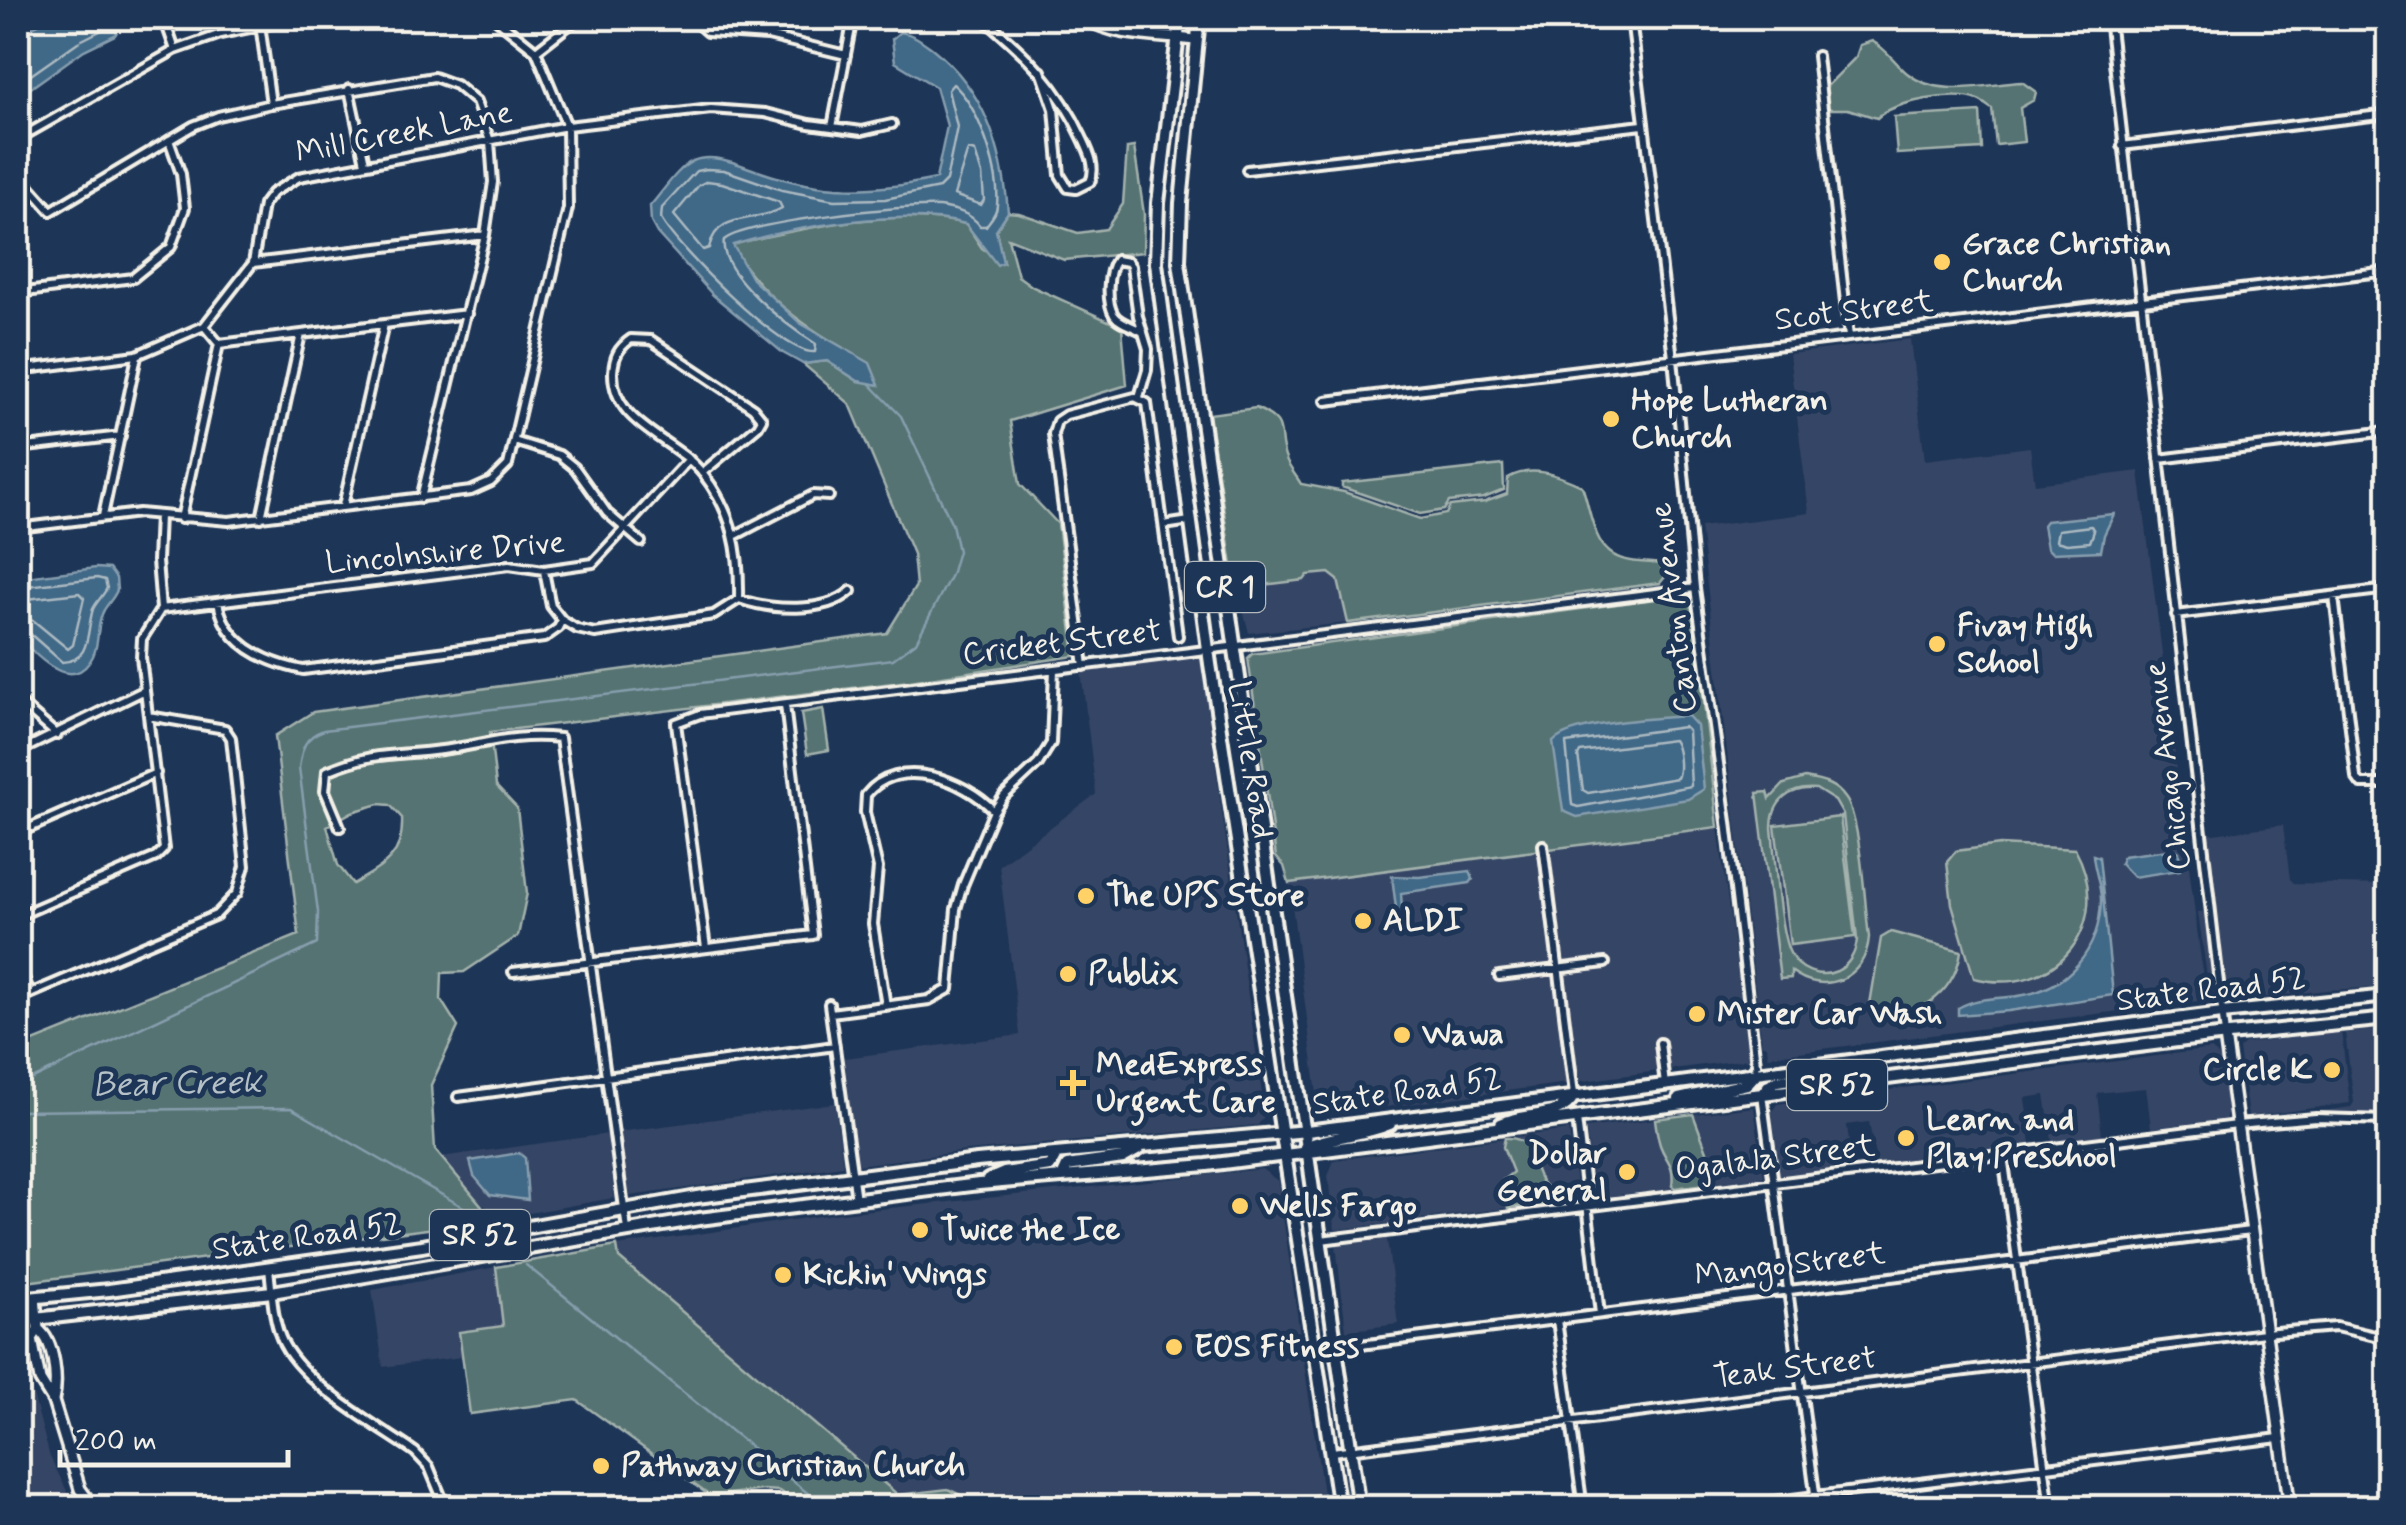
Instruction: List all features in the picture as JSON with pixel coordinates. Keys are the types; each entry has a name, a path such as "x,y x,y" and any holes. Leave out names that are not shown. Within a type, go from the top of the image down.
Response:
{"main road":[{"name":"Little Road","path":"1180,18 1158,202 1156,263 1208,651 1339,1508"},
{"name":"Little Road","path":"1199,18 1180,262 1268,890 1308,1131 1359,1508"},
{"name":"State Road 52","path":"18,1298 269,1269 422,1246 624,1208 853,1178 1056,1154 1283,1134 2222,1013 2388,996"},
{"name":"State Road 52","path":"18,1321 38,1324 272,1292 626,1230 856,1200 1286,1156 1310,1149 2388,1019"},
{"path":"1762,1094 1777,1082 1853,1070 1868,1059"},
{"path":"1644,1109 1709,1090 1747,1084 1757,1073"},
{"path":"1492,1129 1509,1120 1558,1110 1570,1104 1574,1096 1599,1115"},
{"path":"1310,1149 1324,1139 1375,1131 1404,1118"},
{"path":"1062,1177 1066,1166 1124,1158 1140,1148"},
{"path":"984,1184 1004,1174 1050,1166 1056,1154"}],"street":[{"path":"164,18 175,50"},
{"path":"18,139 175,50 260,24 300,18"},
{"path":"18,528 103,516 159,515 229,521 421,498 471,491 491,482 508,465 568,208 567,126 536,51 495,18"},
{"path":"536,51 578,18"},
{"path":"691,18 707,32 768,36 846,55"},
{"path":"768,18 768,36"},
{"path":"832,127 853,18"},
{"path":"982,18 1021,49 1041,71 1067,105 1088,150 1094,174 1082,188 1068,188 1060,175 1054,110 1041,71"},
{"path":"1084,18 1132,34 1196,40"},
{"name":"Canton Avenue","path":"1631,18 1673,358 1695,588 1728,822 1757,1073"},
{"name":"Chicago Avenue","path":"2109,18 2222,1013 2290,1508"},
{"path":"260,24 270,104"},
{"path":"1817,56 1849,337"},
{"path":"18,174 51,211 218,116 349,89 434,77 456,86 476,102 490,142 493,182 485,235 421,498"},
{"path":"349,89 365,163"},
{"name":"Mill Creek Lane","path":"18,370 137,355 204,326 252,263 264,205 272,193 299,177 567,126 711,109 765,113 862,131 892,124"},
{"path":"2122,146 2388,114"},
{"path":"1247,170 1644,126"},
{"path":"18,293 133,278 172,247 186,208 170,140"},
{"path":"252,263 485,235"},
{"path":"1139,398 1148,359 1131,266 1116,260 1109,281 1113,312 1122,322 1142,332"},
{"name":"Scot Street","path":"1326,401 2388,271"},
{"path":"220,344 466,314"},
{"path":"343,506 384,324"},
{"path":"204,326 220,344"},
{"path":"261,518 301,334"},
{"path":"702,473 762,419 753,408 651,340 636,338 626,342 618,350 614,368 621,404 637,422 702,473 734,536 740,558 739,599"},
{"path":"182,519 220,344"},
{"path":"103,516 137,355"},
{"path":"1139,398 1149,409 1178,636"},
{"path":"1084,666 1054,426 1066,415 1139,398"},
{"path":"2159,459 2388,432"},
{"path":"18,448 121,436"},
{"path":"514,441 560,456 575,468 607,513 641,542"},
{"name":"Lincolnshire Drive","path":"162,610 509,566 544,570 593,562 689,460"},
{"path":"734,536 813,495 829,496"},
{"path":"18,916 156,858 164,849 144,690 142,639 162,610 157,562 159,515"},
{"path":"1164,525 1190,521"},
{"path":"544,570 551,606 562,620 594,633 714,616 739,599"},
{"name":"Cricket Street","path":"706,948 676,723 700,714 1695,588"},
{"path":"2176,615 2388,589"},
{"path":"739,599 767,609 786,608 841,600 852,591"},
{"path":"2334,596 2356,777 2363,785 2388,784"},
{"path":"218,602 229,633 257,655 302,670 544,638 562,620"},
{"path":"856,1200 830,1009 930,1000 950,989 956,910 962,885 994,811 1038,764 1051,742 1054,670"},
{"path":"18,752 144,690"},
{"path":"18,702 57,735"},
{"path":"512,972 813,935 785,705"},
{"path":"18,999 216,915 238,893 245,850 231,738 225,728 148,716"},
{"path":"340,826 325,791 327,771 359,757 441,750 511,736 560,738 626,1230"},
{"path":"886,1006 873,924 878,868 866,795 878,782 917,772 980,796 994,811"},
{"path":"18,832 156,773"},
{"path":"1543,845 1574,1096"},
{"path":"18,962 30,994"},
{"path":"1499,976 1604,963"},
{"path":"1660,1043 1665,1084"},
{"path":"458,1097 835,1046"},
{"path":"1762,1094 1817,1508"},
{"path":"1577,1118 1600,1314"},
{"name":"Ogalala Street","path":"1320,1240 2237,1125 2316,1118 2388,1120"},
{"path":"2003,1155 2050,1508"},
{"name":"Mango Street","path":"1337,1348 2250,1231"},
{"path":"269,1269 282,1341 292,1356 307,1375 415,1452 429,1467 446,1508"},
{"path":"35,1298 38,1324 46,1335 57,1386 54,1400 64,1445 80,1490 94,1508"},
{"path":"1558,1320 1583,1508"},
{"name":"Teak Street","path":"1332,1452 2264,1334 2336,1327 2388,1339"},
{"path":"1719,1508 2279,1438"}],"shaded area":[{"name":"Fivay High School","path":"1910,339 1925,460 2030,447 2035,484 2139,471 2206,1000 1768,1056 1767,1045 1762,1045 1700,527 1809,513 1789,354"},
{"path":"1233,572 1239,588 1329,573 1338,580 1348,623 1249,633"},
{"path":"1200,656 1265,1115 1258,1125 967,1151 858,1165 844,1058 1020,1035 999,865 1096,794 1081,671"},
{"path":"2283,825 2290,879 2294,883 2388,885 2388,987 2206,1004 2210,999 2198,912 2214,910 2211,891 2202,881 2196,833"},
{"path":"1718,827 1749,1059 1325,1115 1319,1110 1289,883"},
{"path":"2388,1029 2388,1118 2359,1115 2245,1126 2256,1227 2241,1125 2244,1117 2249,1121 2351,1107 2354,1102 2345,1033"},
{"path":"2341,1031 2350,1103 2248,1117 2239,1049 2245,1044"},
{"path":"2212,1049 2220,1058 2228,1114 2225,1119 2151,1128 2146,1088 2097,1093 2102,1135 2052,1141 2045,1095 2025,1098 2031,1143 1876,1163 1869,1122 1847,1125 1852,1166 1780,1175 1772,1111 1777,1104"},
{"path":"835,1103 843,1166 630,1196 618,1132"},
{"path":"1754,1107 1764,1177 1705,1184 1711,1162 1693,1114"},
{"path":"1655,1119 1660,1147 1669,1155 1675,1188 1595,1198 1586,1128"},
{"path":"1569,1130 1578,1200 1560,1202 1564,1198 1540,1179 1518,1138 1512,1137"},
{"path":"608,1134 614,1198 501,1218 473,1197 440,1157"},
{"path":"1505,1138 1506,1156 1513,1172 1508,1208 1335,1230 1328,1176 1334,1160"},
{"path":"1262,1169 1278,1181 1323,1494 1224,1508 968,1508 966,1498 948,1489 898,1495 619,1258 617,1246 832,1214"},
{"path":"1387,1239 1398,1324 1346,1331 1336,1245"},
{"path":"496,1267 504,1326 459,1332 462,1357 383,1367 372,1290"},
{"path":"18,1339 50,1457 75,1507 18,1507"}],"green space":[{"path":"1872,41 1907,73 1933,86 1962,88 2022,82 2036,92 2034,100 2020,108 2024,142 1996,145 1992,109 1968,97 1910,102 1877,118 1848,109 1828,109 1825,88 1856,57 1860,45"},
{"path":"1980,112 1982,149 1897,154 1894,117"},
{"path":"1134,147 1144,214 1143,252 1064,260 1008,238 1018,276 1033,287 1122,327 1127,385 1010,421 1020,484 1058,524 1075,656 910,681 490,732 496,786 517,808 527,893 518,936 464,972 442,973 441,1000 458,1027 431,1085 435,1150 482,1206 472,1223 18,1283 18,1048 299,935 275,736 313,712 887,633 916,586 913,554 850,404 803,364 827,361 858,381 869,363 810,328 777,302 747,270 733,244 850,222 938,219 966,224 982,248 1003,262 996,230 1008,212 1078,233 1106,229 1123,204 1127,148","holes":["390,805 402,818 396,851 383,865 353,884 338,865 327,826 352,812"]},
{"path":"1256,408 1279,425 1283,452 1301,484 1344,492 1420,519 1446,514 1450,506 1485,502 1507,494 1508,478 1517,474 1536,471 1554,475 1582,486 1595,530 1606,549 1626,560 1660,564 1665,577 1660,583 1348,623 1338,580 1329,573 1239,588 1233,572 1209,414"},
{"path":"1503,465 1504,490 1484,498 1449,502 1444,510 1420,514 1342,487 1342,483"},
{"path":"1683,595 1693,606 1718,827 1289,883 1284,866 1276,857 1248,658 1252,654"},
{"path":"823,709 829,750 807,754 801,713"},
{"path":"1805,778 1828,784 1842,794 1851,810 1859,844 1869,937 1860,964 1841,980 1816,982 1791,971 1791,978 1780,979 1757,793 1768,792 1770,799 1784,784","holes":["1816,789 1835,801 1843,815 1857,939 1845,965 1823,974 1798,964 1786,943 1772,828 1775,810 1791,793"]},
{"path":"1840,817 1855,937 1790,945 1775,825"},
{"path":"2000,845 2075,849 2086,877 2088,903 2083,928 2071,949 2053,966 2031,977 2004,982 1974,978 1952,904 1947,862 1956,851"},
{"path":"1891,932 1961,951 1957,967 1941,993 1929,1003 1901,1013 1869,1010 1881,938"},
{"path":"1693,1114 1711,1162 1711,1176 1705,1184 1675,1188 1655,1119"},
{"path":"1505,1138 1526,1145 1542,1183 1565,1201 1508,1208 1503,1180 1513,1172 1503,1147"},
{"path":"617,1246 619,1258 898,1495 948,1489 967,1498 968,1507 803,1507 779,1491 764,1490 710,1496 577,1400 470,1414 459,1332 503,1326 496,1267"},
{"path":"1323,1494 1325,1507 1224,1507"}],"water":[{"path":"51,18 126,18 115,35 84,50 18,97 18,34"},
{"path":"900,32 921,41 951,65 988,122 1001,166 1008,212 996,230 1003,262 997,265 966,224 912,218 849,221 733,245 752,279 800,323 870,363 879,385 858,381 827,361 803,364 783,353 713,295 657,233 651,222 650,206 681,169 693,161 710,158 806,184 848,189 936,179 947,126 936,87 895,62 892,39"},
{"path":"2114,514 2101,551 2052,553 2047,548 2043,525 2046,521"},
{"path":"109,569 116,578 117,590 102,615 93,656 85,668 65,672 43,661 18,636 18,578"},
{"path":"1688,716 1697,726 1704,789 1688,799 1577,817 1563,811 1553,742 1563,735 1596,726"},
{"path":"2175,849 2179,852 2180,870 2133,877 2120,863 2123,856"},
{"path":"2093,855 2099,857 2113,995 1958,1015 1958,1008 1972,1002 2036,992 2066,976 2078,964 2095,935 2099,918 2101,894"},
{"path":"1470,871 1470,883 1401,893 1403,925 1398,924 1392,876"},
{"path":"519,1153 525,1158 528,1200 490,1195 474,1176 470,1161"}],"waterway":[{"path":"18,1086 317,944 318,912 299,768 305,744 317,733 893,659 916,642 951,575 958,551 952,524 901,416 869,383"},
{"name":"Bear Creek","path":"18,1111 291,1108 477,1215"},
{"path":"526,1265 826,1508"}],"place":[{"name":"Grace Christian Church","path":"1942,262"},
{"name":"Hope Lutheran Church","path":"1611,419"},
{"name":"Fivay High School","path":"1937,644"},
{"name":"The UPS Store","path":"1086,896"},
{"name":"ALDI","path":"1363,921"},
{"name":"Publix","path":"1068,974"},
{"name":"Mister Car Wash","path":"1697,1014"},
{"name":"Wawa","path":"1402,1035"},
{"name":"Circle K","path":"2332,1070"},
{"name":"MedExpress Urgent Care","path":"1073,1083"},
{"name":"Learn and Play Preschool","path":"1906,1138"},
{"name":"Dollar General","path":"1627,1172"},
{"name":"Wells Fargo","path":"1240,1206"},
{"name":"Twice the Ice","path":"920,1230"},
{"name":"Kickin' Wings","path":"783,1275"},
{"name":"EOS Fitness","path":"1174,1347"},
{"name":"Pathway Christian Church","path":"601,1466"}]}
